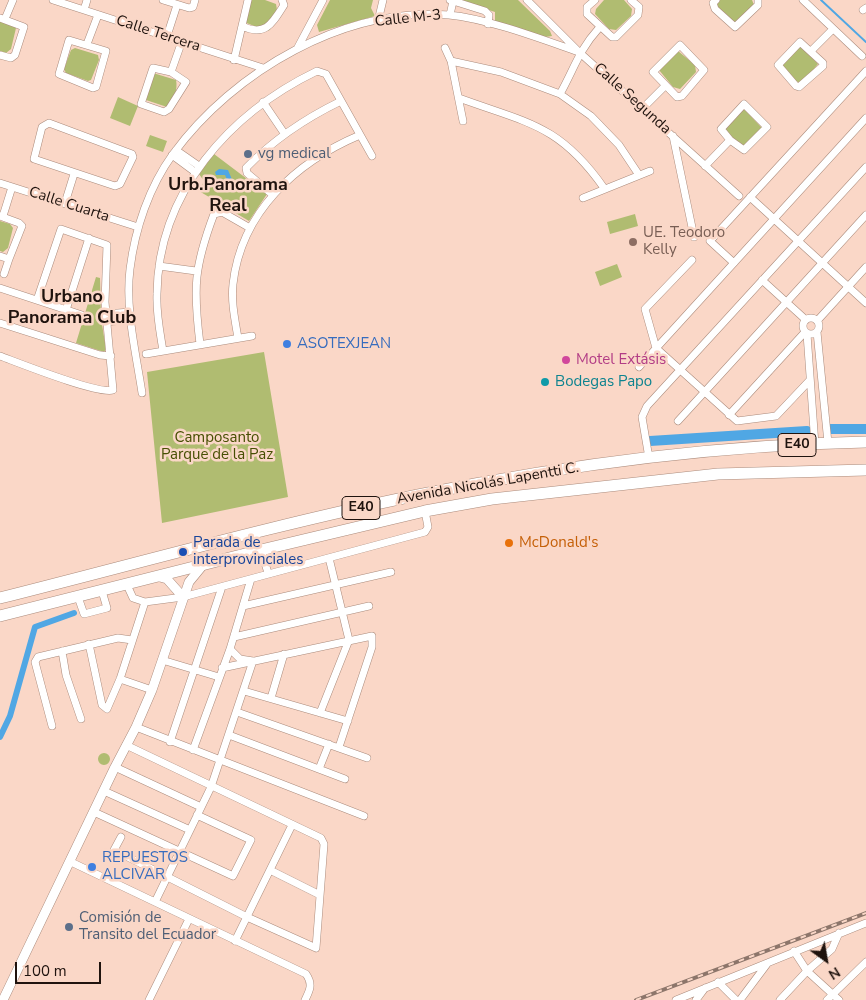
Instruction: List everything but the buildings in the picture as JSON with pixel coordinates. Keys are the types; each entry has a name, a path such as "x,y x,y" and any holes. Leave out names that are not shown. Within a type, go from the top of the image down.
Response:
{"highway":[{"name":"Avenida Nicolás Lapentti C.","path":"0,598 258,532 417,496 513,478 649,458 728,449 866,442"},
{"name":"Avenida Nicolás Lapentti C.","path":"0,616 261,550 426,511 524,494 718,474 866,470"},
{"path":"769,472 866,476"}],"street":[{"path":"0,55 11,58 15,55 24,27 2,18 13,0"},
{"name":"Calle Tercera","path":"52,0 263,68"},
{"path":"84,10 87,0"},
{"path":"163,0 177,5 193,7 196,0"},
{"path":"234,60 248,0"},
{"path":"242,26 253,32 260,31 276,18 284,5 282,0"},
{"path":"296,49 323,0"},
{"path":"378,20 383,0"},
{"path":"450,15 452,0 485,11 489,15 488,24"},
{"name":"Calle Segunda","path":"526,0 579,52 739,196"},
{"path":"595,0 586,11 609,36 616,37 640,11 631,0"},
{"path":"716,0 713,3 715,9 736,27 758,5 758,0"},
{"path":"802,0 862,56"},
{"path":"167,36 177,5"},
{"path":"87,44 98,15"},
{"name":"Calle M-3","path":"142,393 131,315 130,271 138,227 151,193 174,152 199,122 236,87 263,68 296,49 323,37 378,20 450,15 488,24 579,52"},
{"path":"560,94 574,69 579,52 600,28"},
{"path":"812,50 833,29"},
{"path":"69,40 87,44 106,51 107,54 98,85 93,88 61,76 59,71 69,40"},
{"path":"171,72 182,41"},
{"path":"800,42 812,50 822,60 823,66 802,86 796,86 780,68 778,62 800,42"},
{"path":"677,46 682,46 703,68 704,73 682,96 677,97 665,86 654,70 677,46"},
{"path":"445,48 451,61 463,121"},
{"path":"451,61 501,72 560,94 592,116 635,165 639,175"},
{"path":"157,68 171,72 186,82 169,109 164,112 143,106 140,100 151,71 157,68"},
{"path":"163,351 157,315 159,266 165,239 175,210 197,169 218,143 263,102 317,71 326,74 372,156"},
{"path":"734,263 710,241 866,71"},
{"path":"643,108 665,86"},
{"path":"459,98 497,110 553,134 578,156 604,188"},
{"path":"273,194 247,173 246,168 284,133 309,117 341,101"},
{"path":"263,102 284,133"},
{"path":"744,104 767,127 747,150 741,150 730,140 721,129 744,104"},
{"path":"639,367 866,118"},
{"path":"46,124 132,154 133,157 118,186 74,174 34,158 42,127 46,124"},
{"path":"238,338 232,286 238,258 250,228 273,194 296,171 314,158 360,135"},
{"path":"673,135 694,237"},
{"path":"706,166 730,140"},
{"path":"174,152 197,169"},
{"path":"649,458 642,417 643,410 866,166"},
{"path":"583,198 650,171"},
{"path":"65,203 74,174"},
{"name":"Calle Cuarta","path":"0,183 138,227"},
{"path":"4,274 22,226 20,222 1,216 12,187"},
{"path":"750,197 866,303"},
{"path":"200,344 195,300 196,271 203,243 214,214 222,212 250,228"},
{"path":"678,421 866,215"},
{"path":"0,356 108,391 114,388 108,322 104,302 108,246 62,228 37,300"},
{"path":"66,310 89,238"},
{"path":"0,256 9,259"},
{"path":"692,260 645,309 656,348 737,421 776,416 810,380"},
{"path":"159,266 196,271"},
{"path":"817,321 866,267"},
{"path":"762,280 806,320"},
{"path":"0,288 82,315"},
{"path":"106,314 131,315"},
{"path":"108,322 131,315"},
{"path":"815,444 806,333 803,325 806,320 812,318 817,321 819,327 817,332 828,443"},
{"path":"0,323 100,355 111,356"},
{"path":"806,333 812,335 817,332"},
{"path":"729,415 806,333"},
{"path":"146,354 252,336"},
{"path":"127,585 133,598 145,602 184,597 425,532 428,527 426,511"},
{"path":"261,550 268,573"},
{"path":"320,713 349,640 329,558"},
{"path":"3,1000 115,767 136,728 152,690 189,582 203,565"},
{"path":"244,606 391,572"},
{"path":"160,577 167,579 184,597"},
{"path":"193,750 230,649 251,579"},
{"path":"170,742 222,587"},
{"path":"78,597 84,614 104,610 107,608 102,591"},
{"path":"89,644 104,709 110,705 120,679 145,602"},
{"path":"234,637 369,606"},
{"path":"222,668 370,635 373,638 339,747"},
{"path":"52,726 35,660 40,656 89,644 123,637 132,640"},
{"path":"230,649 240,659 253,661"},
{"path":"62,651 66,675 81,719"},
{"path":"271,698 284,654"},
{"path":"162,660 219,677"},
{"path":"155,902 210,787 253,661"},
{"path":"120,679 152,690"},
{"path":"244,691 348,721"},
{"path":"237,712 367,758"},
{"path":"136,728 364,816"},
{"path":"229,735 345,779"},
{"path":"319,769 329,744"},
{"path":"121,837 114,850 247,917 316,948 323,840 126,745"},
{"path":"115,767 201,807"},
{"path":"104,791 190,830"},
{"path":"94,812 179,853 233,876 252,842 250,838 197,815"},
{"path":"235,941 292,825"},
{"path":"70,862 306,974 311,981 311,989 305,1000"},
{"path":"270,870 320,895"},
{"path":"149,1000 189,919"},
{"path":"676,1000 866,923"},
{"path":"780,1000 807,971 832,949 839,933"},
{"path":"794,951 807,971 830,997 839,1000"},
{"path":"718,982 738,1000 768,962"},
{"path":"830,997 866,962"},
{"path":"696,1000 706,987"}],"green space":[{"path":"250,0 265,0 276,4 277,10 270,30 267,31 244,22"},
{"path":"330,0 373,0 371,8 375,16 319,32 317,25"},
{"path":"458,0 518,0 550,31 552,36 545,37 495,22 495,12"},
{"path":"604,0 624,0 632,9 631,16 616,30 609,29 595,14 596,9"},
{"path":"720,0 752,0 754,5 734,24 716,6"},
{"path":"0,21 16,28 11,49 6,53 0,51"},
{"path":"800,45 818,64 802,83 788,75 781,61"},
{"path":"75,48 98,55 99,60 91,80 88,81 66,73 64,69 71,50"},
{"path":"678,51 695,65 696,72 680,89 673,87 659,70"},
{"path":"153,73 176,80 175,95 167,107 146,100"},
{"path":"118,97 138,106 130,126 110,118"},
{"path":"744,109 762,128 742,147 725,131 726,125"},
{"path":"150,135 167,141 163,152 146,146"},
{"path":"214,154 267,194 249,221 199,191 204,181 199,174"},
{"path":"635,214 638,226 610,234 607,222"},
{"path":"0,221 10,224 13,228 8,248 3,252 0,251"},
{"path":"617,264 622,277 600,286 595,272"},
{"path":"96,277 100,278 101,318 106,349 104,352 76,343"},
{"name":"Camposanto Parque de la Paz","path":"264,352 288,497 162,523 147,372"},
{"path":"102,753 106,753 110,759 106,765 102,765 98,761 98,757"}],"water":[{"path":"219,169 228,170 233,182 228,182 225,175 216,175 215,172"}],"waterway":[{"path":"821,0 866,42"},
{"path":"831,429 866,429"},
{"path":"650,441 807,431"},
{"path":"0,737 10,716 35,627 74,613"}],"railway":[{"path":"636,1000 866,913"}],"place":[{"name":"vg medical","path":"248,154"},
{"name":"UE. Teodoro Kelly","path":"633,242"},
{"name":"ASOTEXJEAN","path":"287,344"},
{"name":"Motel Extásis","path":"566,360"},
{"name":"Bodegas Papo","path":"545,382"},
{"name":"McDonald's","path":"509,543"},
{"name":"Parada de interprovinciales","path":"183,552"},
{"name":"REPUESTOS ALCIVAR","path":"92,867"},
{"name":"Comisión de Transito del Ecuador","path":"69,927"}],"district":[{"name":"Urb.Panorama Real","path":"228,196"},
{"name":"Urbano Panorama Club","path":"72,308"}]}
